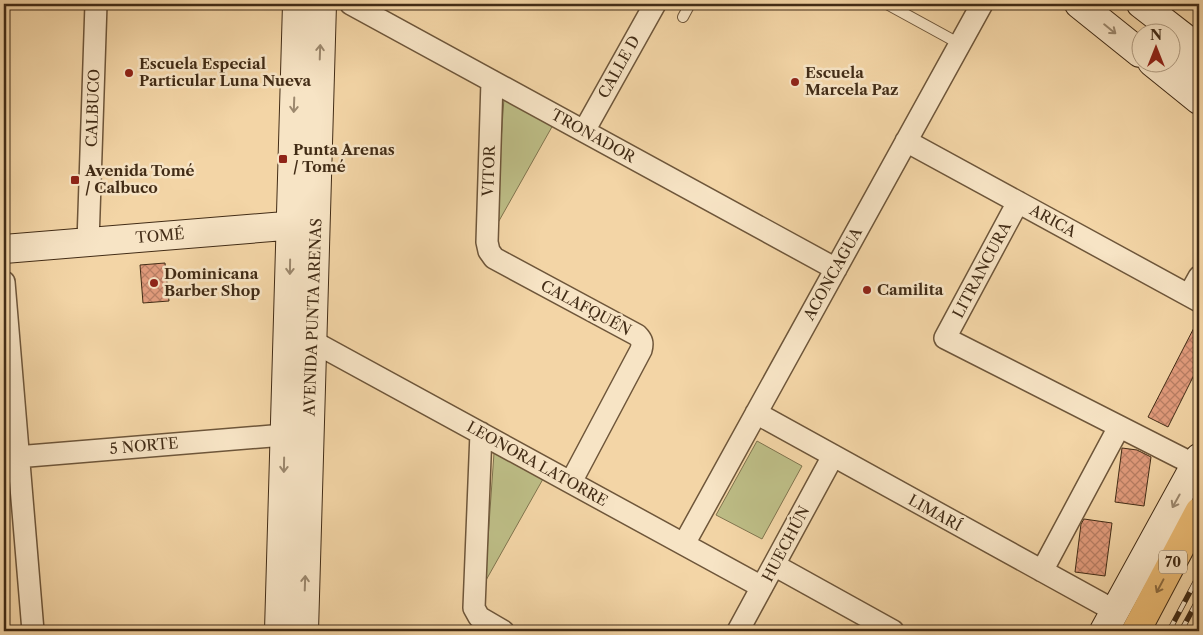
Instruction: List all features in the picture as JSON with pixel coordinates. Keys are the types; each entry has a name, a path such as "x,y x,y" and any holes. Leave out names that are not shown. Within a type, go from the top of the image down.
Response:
{"highway":[{"name":"70","path":"1136,631 1199,512"}],"main road":[{"name":"AVENIDA PUNTA ARENAS","path":"297,4 303,224 312,340 304,631"},
{"name":"AVENIDA PUNTA ARENAS","path":"279,631 284,435 322,4"},
{"path":"1080,4 1130,46"},
{"path":"1106,4 1130,22"},
{"path":"1141,4 1199,50"},
{"path":"1167,4 1199,29"},
{"path":"1180,61 1199,76"},
{"path":"1164,72 1199,100"},
{"name":"TOMÉ","path":"4,249 303,224"},
{"path":"1110,621 1197,461"}],"street":[{"name":"CALBUCO","path":"88,242 96,4"},
{"name":"TRONADOR","path":"351,4 836,269"},
{"name":"CALLE D","path":"584,131 655,4"},
{"name":"ACONCAGUA","path":"684,544 982,4"},
{"name":"VITOR","path":"492,81 487,242 489,252 494,258"},
{"name":"ARICA","path":"906,141 1018,202 1196,291"},
{"name":"LITRANCURA","path":"1018,202 945,338 1119,426"},
{"name":"CALAFQUÉN","path":"494,258 641,338 641,350 571,482"},
{"path":"4,282 11,458 33,631"},
{"name":"LEONORA LATORRE","path":"312,340 762,587"},
{"name":"LIMARÍ","path":"756,413 1042,571 1110,621"},
{"path":"1042,571 1119,426 1197,461"},
{"path":"481,433 474,608 479,618 503,631"},
{"name":"5 NORTE","path":"11,458 284,435"},
{"name":"HUECHÚN","path":"738,631 833,456"},
{"path":"774,565 893,631"}],"lane":[{"path":"683,17 690,4"},
{"path":"887,4 960,44"}],"green space":[{"path":"504,98 553,125 495,228"},
{"path":"757,441 802,466 762,539 716,515"},
{"path":"494,453 543,479 485,582"}],"building":[{"name":"Dominicana Barber Shop","path":"165,263 169,301 143,303 140,265"},
{"path":"1199,318 1199,365 1168,427 1148,417"},
{"path":"1122,448 1137,450 1151,457 1144,506 1115,502"},
{"path":"1084,519 1112,523 1105,576 1075,572 1081,524"}],"railway":[{"path":"1169,631 1199,575"},
{"path":"1181,631 1199,598"}],"place":[{"name":"Escuela Especial Particular Luna Nueva","path":"129,73"},
{"name":"Escuela Marcela Paz","path":"795,82"},
{"name":"Punta Arenas / Tomé","path":"283,159"},
{"name":"Avenida Tomé / Calbuco","path":"75,180"},
{"name":"Dominicana Barber Shop","path":"154,283"},
{"name":"Camilita","path":"867,290"}]}
